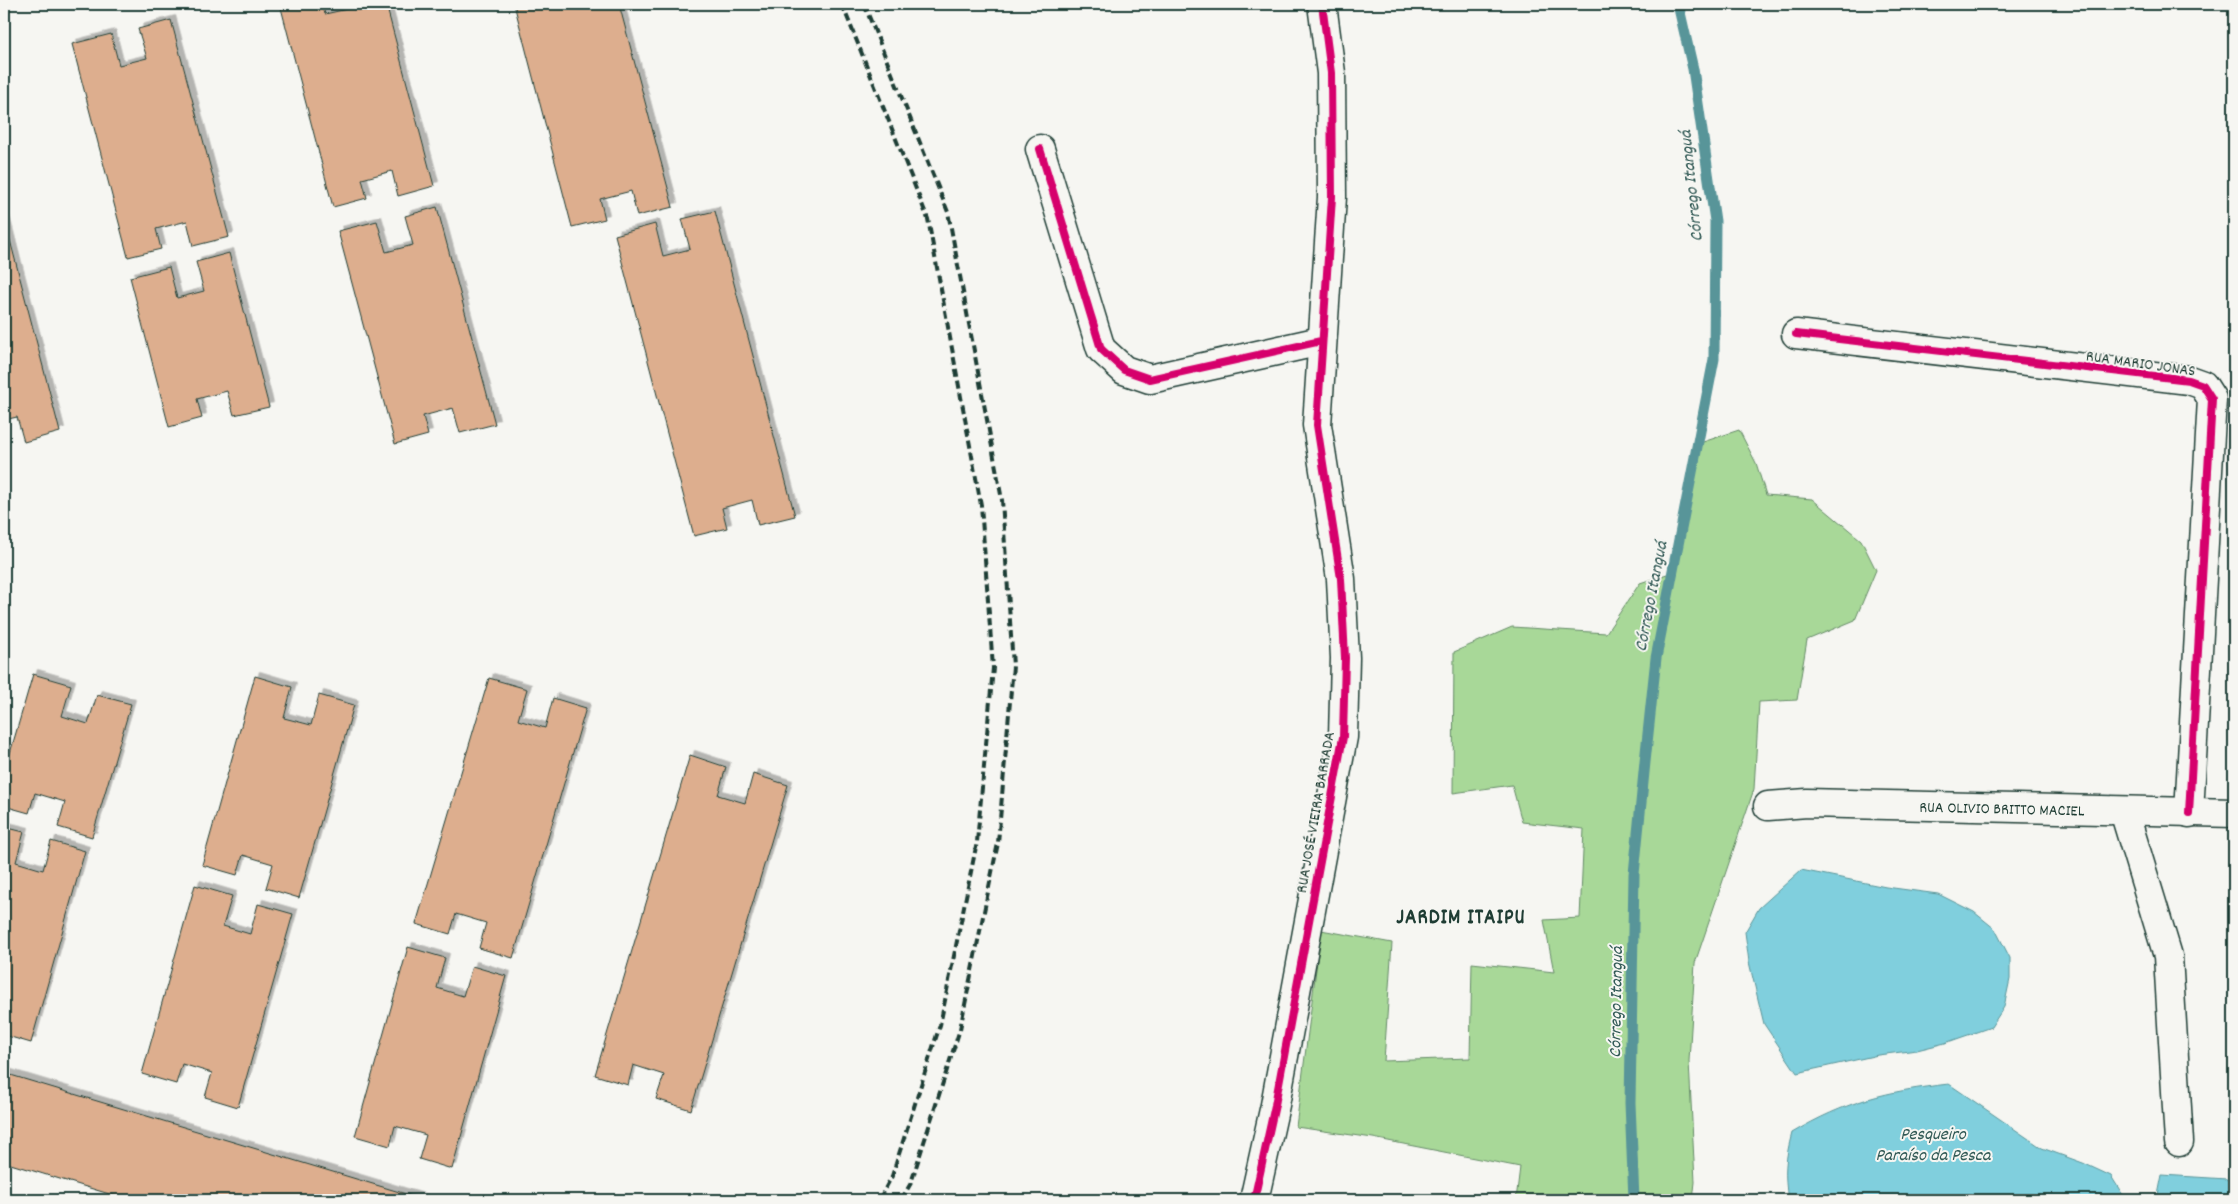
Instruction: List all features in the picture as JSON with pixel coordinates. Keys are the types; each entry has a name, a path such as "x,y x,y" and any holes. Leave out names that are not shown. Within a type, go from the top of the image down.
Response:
{"street":[{"name":"RUA JOSÉ VIEIRA BARRADA","path":"1254,1200 1277,1095 1343,737 1344,658 1341,579 1317,425 1332,188 1331,73 1322,4"},
{"path":"1040,149 1101,349 1124,370 1150,379 1322,341"},
{"name":"RUA MARIO JONAS","path":"1796,334 2189,380 2203,384 2212,398 2188,813"},
{"name":"RUA OLIVIO BRITTO MACIEL","path":"1768,806 1807,803 2234,813"},
{"path":"2124,811 2168,956 2178,1142"}],"green space":[{"path":"1739,430 1756,463 1766,495 1812,499 1861,540 1876,570 1855,620 1807,640 1797,700 1759,702 1754,789 1695,963 1689,1061 1695,1182 1693,1200 1516,1200 1520,1167 1373,1138 1296,1127 1321,930 1392,943 1384,1061 1470,1058 1472,963 1554,972 1544,920 1580,918 1584,829 1522,822 1512,785 1453,793 1454,652 1512,627 1606,633 1640,583 1673,572 1697,444"}],"water":[{"path":"1801,870 1886,887 1938,894 1974,912 1995,929 2010,958 2010,979 2004,1007 1991,1027 1945,1043 1917,1050 1878,1055 1797,1073 1764,1024 1749,962 1745,932 1759,908"},
{"name":"Pesqueiro Paraíso da Pesca","path":"1949,1084 2042,1148 2083,1163 2111,1176 2126,1200 1788,1200 1786,1166 1792,1133 1831,1113 1868,1099 1906,1090"},
{"path":"2162,1175 2227,1179 2234,1189 2234,1200 2157,1200"}],"building":[{"path":"280,4 322,4 325,14 352,8 351,4 386,4 434,186 398,196 392,171 362,179 367,198 333,207"},
{"path":"514,4 619,4 673,207 637,216 631,191 600,199 605,219 572,227"},
{"path":"171,20 229,237 193,246 187,221 156,229 161,249 128,257 72,44 111,34 119,65 147,58 138,29"},
{"path":"437,207 495,424 460,433 453,408 423,416 428,435 395,444 338,231 377,221 386,252 413,245 405,216"},
{"path":"715,211 795,516 758,525 752,500 722,508 727,528 694,536 615,235 655,224 663,256 690,249 682,219"},
{"path":"4,217 60,432 24,442 17,417 4,420"},
{"path":"229,253 269,407 234,415 227,391 197,399 202,418 169,427 130,277 169,267 177,298 204,291 196,262"},
{"path":"33,674 71,685 62,716 88,724 97,695 131,704 92,837 58,827 65,802 35,793 29,813 4,806 4,774"},
{"path":"255,676 292,687 284,718 311,725 319,695 354,705 299,898 266,888 273,864 243,855 237,875 202,865"},
{"path":"489,678 527,689 518,720 545,728 553,698 586,708 513,958 479,948 486,923 456,914 450,934 416,924"},
{"path":"690,755 726,767 718,795 745,803 753,774 788,785 691,1110 656,1099 664,1075 633,1065 628,1085 595,1075"},
{"path":"4,827 24,832 16,862 43,870 51,841 85,851 31,1043 4,1035"},
{"path":"195,885 232,896 223,926 250,934 258,904 293,914 238,1107 205,1097 212,1073 182,1064 176,1084 142,1074"},
{"path":"408,947 445,958 437,988 463,996 472,966 506,976 452,1169 419,1159 426,1135 395,1126 390,1146 355,1136"},
{"path":"4,1073 426,1200 129,1200 4,1162"}],"waterway":[{"name":"Córrego Itanguá","path":"1634,1200 1630,1103 1634,874 1656,658 1714,359 1715,221 1693,69 1678,4"}],"railway":[{"path":"842,4 928,219 981,505 993,668 977,842 940,1025 892,1176 879,1200"},
{"path":"864,4 948,212 1002,500 1013,666 998,843 960,1029 911,1183 901,1200"}],"cycle path":[{"path":"1254,1200 1275,1105 1343,737 1345,658 1341,579 1317,425 1332,197 1331,73 1322,4"},
{"path":"1040,149 1101,349 1124,370 1150,379 1321,341"},
{"path":"1796,334 2189,380 2203,385 2212,399 2189,813"}],"district":[{"name":"JARDIM ITAIPU","path":"1461,916"}]}
